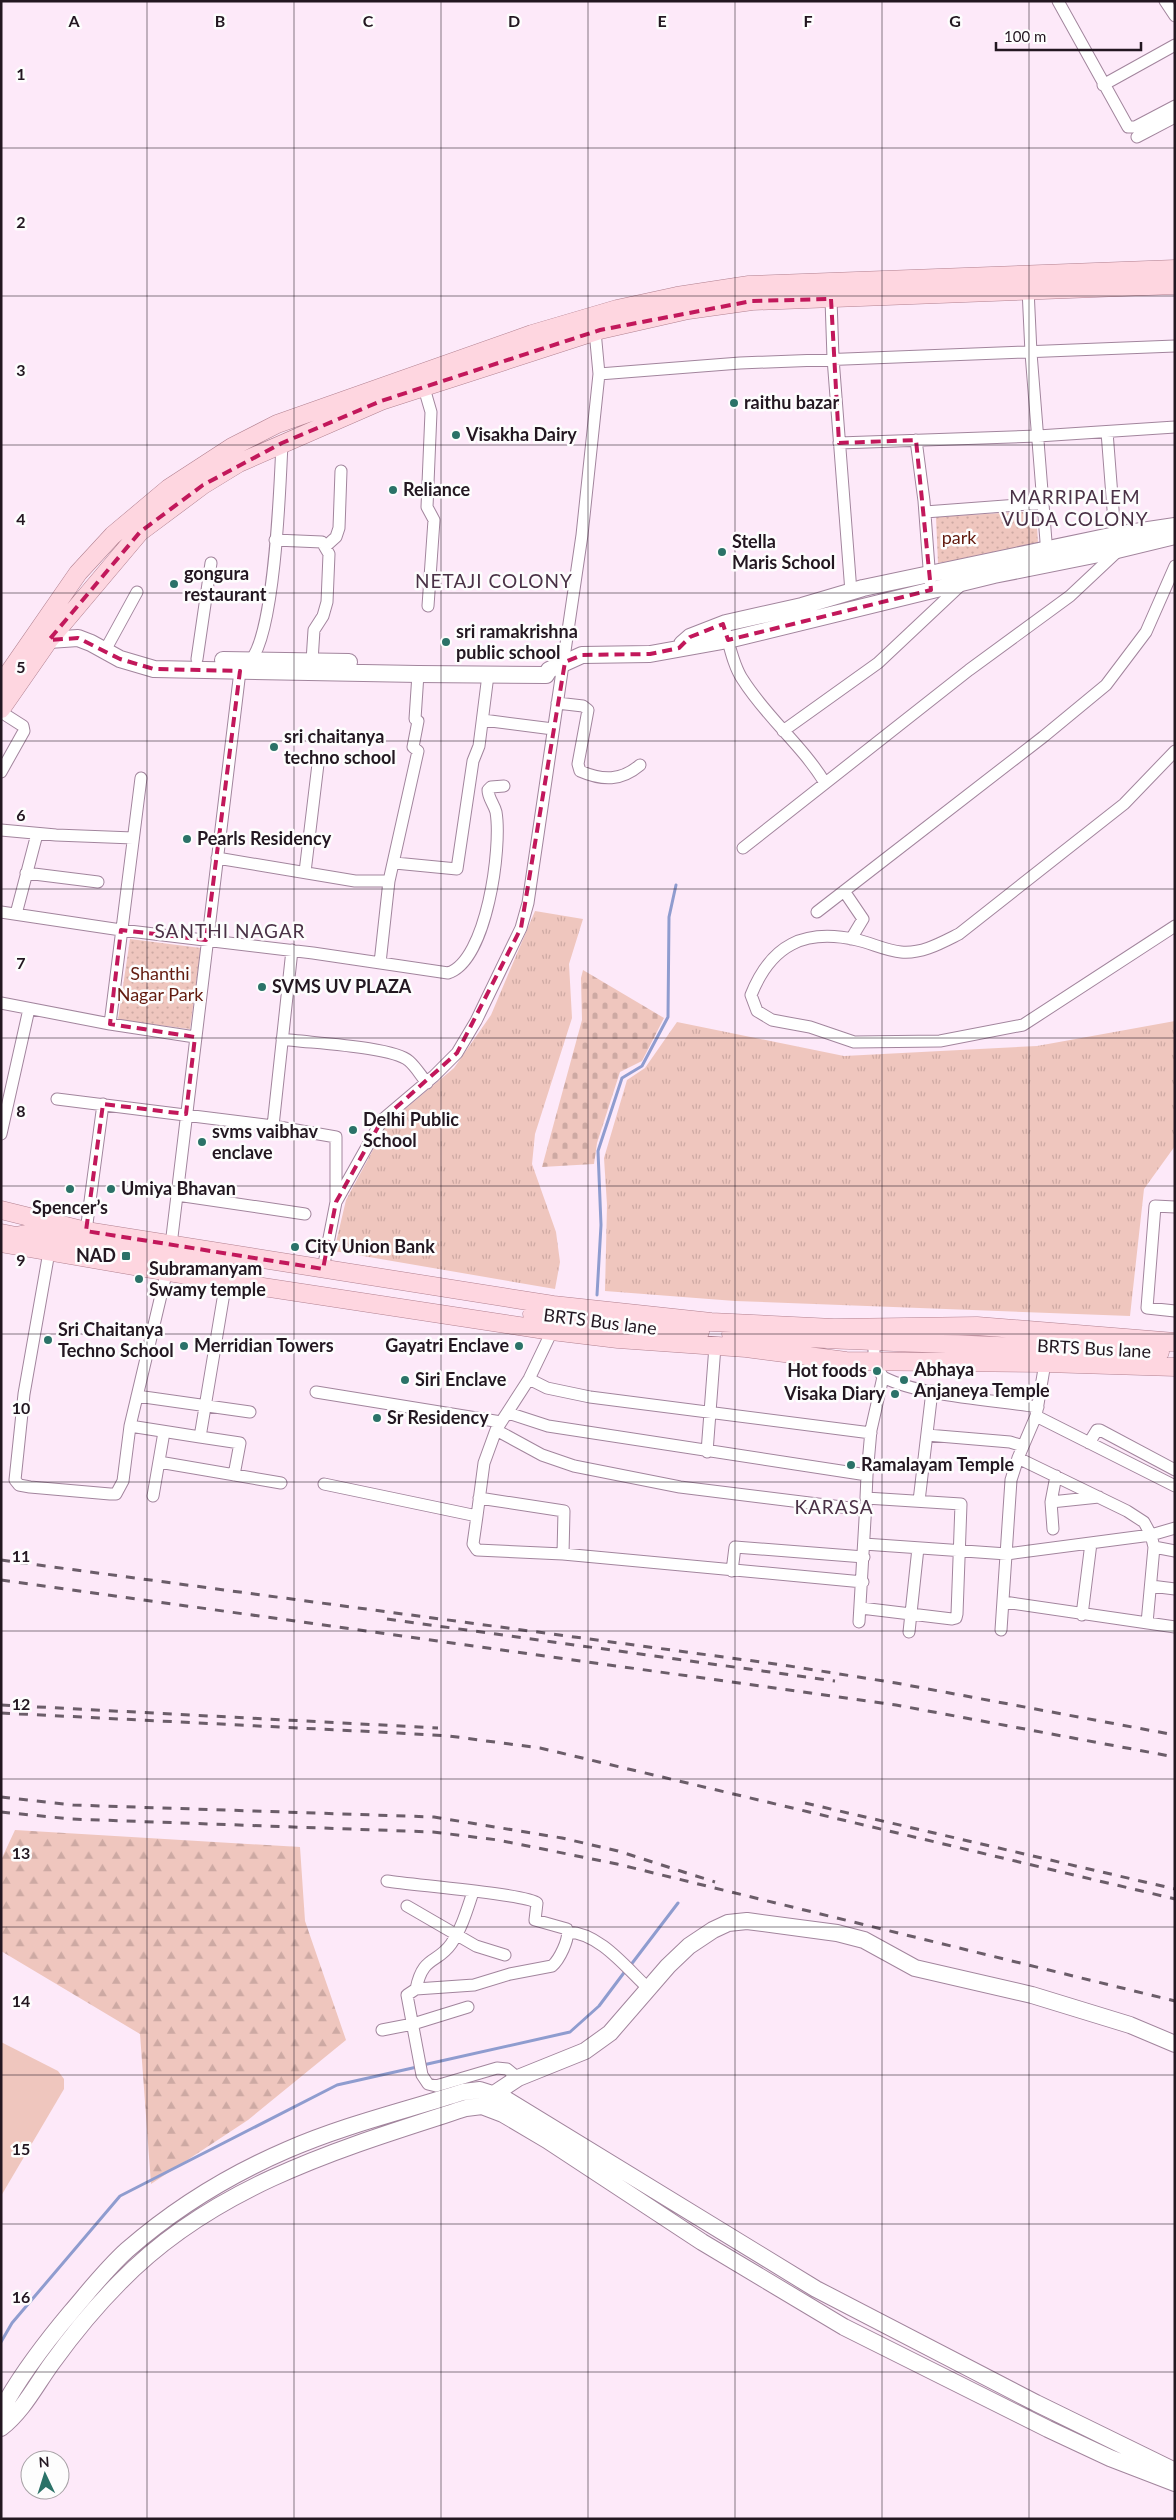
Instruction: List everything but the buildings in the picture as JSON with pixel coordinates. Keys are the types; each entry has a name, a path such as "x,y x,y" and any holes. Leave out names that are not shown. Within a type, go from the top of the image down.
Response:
{"main road":[{"path":"1,684 78,573 113,535 169,488 232,447 295,418 532,334 618,308 677,296 749,285 1175,269"},
{"path":"1,711 49,640 140,532 203,485 239,463 381,401 595,331 688,310 752,301 1028,289 1175,285"},
{"path":"1,1210 86,1231 557,1305 711,1322 874,1335 977,1326 1175,1342"},
{"path":"1,1219 14,1234 49,1252 552,1331 746,1348 878,1370 1045,1362 1175,1367"},
{"name":"BRTS Bus lane","path":"14,1234 557,1318 681,1331 874,1335 1175,1352"}],"street":[{"path":"1058,1 1128,127 1135,127 1175,106"},
{"path":"1165,1 1175,16"},
{"path":"1103,85 1175,45"},
{"path":"1138,137 1175,117"},
{"path":"1028,289 1031,353 1047,556"},
{"path":"831,299 833,358 851,592"},
{"path":"336,1202 382,1120 427,1083 457,1053 476,1021 521,928 528,903 582,535 599,374 595,331"},
{"path":"599,374 664,367 833,358 1031,353 1175,346"},
{"path":"424,388 431,412 427,507 434,520 428,606"},
{"path":"839,443 1038,436 1175,427"},
{"path":"1107,432 1118,542"},
{"path":"916,440 925,512 930,583"},
{"path":"171,1245 206,940 240,671 252,660 263,632 275,540 282,444"},
{"path":"326,546 336,537 339,528 341,471"},
{"path":"925,512 1043,503"},
{"path":"49,640 78,638 120,659 154,669 418,674 546,674 549,670 564,662 582,655 650,654 728,640 930,583 1118,542 1175,526"},
{"path":"743,848 969,670 1070,596 1118,542 1175,536"},
{"path":"275,540 322,542 329,554 327,602 323,616 314,630 312,661"},
{"path":"679,648 690,637 723,624 802,606 851,592 930,583 962,584 1047,556"},
{"path":"197,659 211,563"},
{"path":"817,912 1043,737 1106,685 1146,632 1175,566"},
{"path":"783,731 878,662 962,584"},
{"path":"108,645 137,592"},
{"path":"723,624 742,679 783,731 812,760 826,783"},
{"path":"91,643 108,645 156,658 541,666 549,670"},
{"path":"380,963 389,881 395,863 418,751 413,747 418,721 414,719 418,674"},
{"path":"395,863 457,869 471,773 480,746 488,674"},
{"path":"557,703 583,706 588,710 578,764 580,771 617,779 631,773 640,765"},
{"path":"1,711 23,726 24,731 1,772"},
{"path":"484,720 553,729"},
{"path":"1175,751 1124,804 959,934 930,948 901,952 851,939 832,936 808,937 781,951 767,964 751,995 757,1011 772,1020 810,1027 854,1042 940,1041 1023,1025 1175,926"},
{"path":"306,872 318,764"},
{"path":"110,1024 141,778"},
{"path":"1,912 121,930 292,950 444,973 454,972 462,966 473,946 487,911 493,872 496,810 488,790 491,787 504,786"},
{"path":"1,830 36,834 133,838"},
{"path":"16,914 36,834"},
{"path":"217,858 355,881 389,881"},
{"path":"26,873 98,882"},
{"path":"844,891 863,919 851,939"},
{"path":"273,1126 292,950"},
{"path":"1,1003 110,1024 195,1037"},
{"path":"1,1134 29,1009"},
{"path":"282,1039 362,1048 393,1055 408,1060 427,1083"},
{"path":"57,1099 186,1114 336,1137 336,1202 324,1269"},
{"path":"86,1231 103,1104"},
{"path":"177,1195 306,1214"},
{"path":"1175,1207 1154,1206 1147,1308 1175,1311"},
{"path":"49,1252 24,1394 15,1482 30,1486 116,1494 123,1481 130,1426 167,1270"},
{"path":"200,1437 226,1281"},
{"path":"552,1331 529,1379 502,1422 484,1463 473,1544 477,1550 563,1554 863,1582"},
{"path":"859,1622 863,1582 867,1475 878,1370 874,1335"},
{"path":"707,1452 714,1346"},
{"path":"1001,1630 1011,1480 1038,1406 1045,1362"},
{"path":"878,1370 894,1383 932,1391 1038,1406 1175,1486"},
{"path":"529,1379 546,1388 590,1397 871,1433"},
{"path":"918,1501 932,1391"},
{"path":"316,1392 502,1422 548,1426 707,1452 867,1475"},
{"path":"137,1396 250,1412"},
{"path":"502,1422 542,1455 584,1468 680,1487 866,1504 918,1501 961,1504 956,1618 861,1608"},
{"path":"130,1426 240,1443 234,1475"},
{"path":"1092,1437 1100,1430 1175,1470"},
{"path":"153,1496 164,1432"},
{"path":"927,1435 1010,1442 1023,1446"},
{"path":"1018,1458 1101,1497 1144,1522 1152,1535 1154,1547 1147,1623"},
{"path":"159,1462 281,1483"},
{"path":"1053,1529 1051,1502 1056,1476"},
{"path":"324,1484 477,1516"},
{"path":"1051,1502 1101,1497"},
{"path":"479,1498 564,1511 563,1554"},
{"path":"864,1544 1006,1554 1152,1535 1175,1528"},
{"path":"1082,1615 1091,1544"},
{"path":"732,1571 735,1547 864,1557"},
{"path":"1154,1547 1175,1550"},
{"path":"909,1632 918,1548"},
{"path":"1151,1586 1175,1589"},
{"path":"1004,1602 1082,1615 1175,1627"},
{"path":"387,1881 512,1895 532,1900 537,1905 535,1920 565,1928 568,1932 575,1932 594,1941 649,1989"},
{"path":"416,1989 424,1966 450,1946 458,1934 473,1892"},
{"path":"407,1906 476,1946 505,1955"},
{"path":"494,2094 518,2078 584,2050 610,2033 689,1946 713,1930 728,1923 747,1921 836,1933 864,1940 915,1968 1032,1995 1130,2025 1175,2044"},
{"path":"518,2078 507,2069 496,2068 436,2086 428,2084 422,2075 407,1995 416,1989 474,1985 510,1974 552,1966 559,1957 568,1932"},
{"path":"382,2030 413,2024 468,2007"},
{"path":"1,2411 25,2372 54,2332 110,2266 158,2225 191,2202 259,2163 288,2149 363,2122 463,2092 480,2090 494,2094 816,2289 1036,2403 1175,2471"},
{"path":"1,2428 23,2405 85,2320 140,2262 171,2236 228,2199 299,2165 360,2142 466,2108 482,2106 503,2114 548,2140 702,2242 844,2327 1048,2429 1110,2458 1175,2483"}],"highlighted area":[{"path":"831,299 839,443 916,440 931,590 728,640 723,624 690,637 679,648 650,654 582,655 565,662 521,928 457,1053 382,1120 336,1202 323,1269 86,1231 103,1104 186,1114 195,1037 110,1024 121,930 206,940 240,671 154,669 120,659 78,638 49,640 140,532 203,485 282,443 381,401 600,330 752,301"}],"green space":[{"name":"park","path":"1036,511 1038,543 1036,546 1012,552 938,563 936,517"},
{"path":"535,911 583,919 569,964 572,1018 535,1134 532,1164 556,1232 560,1262 555,1289 334,1251 346,1200 387,1124 454,1068 491,1015"},
{"name":"Shanthi Nagar Park","path":"130,939 201,948 190,1029 118,1020"},
{"path":"583,970 664,1018 642,1061 620,1072 597,1143 594,1164 542,1167 582,1020 581,978"},
{"path":"1175,1021 1175,1146 1144,1189 1130,1316 735,1301 605,1291 607,1205 604,1158 627,1080 645,1068 677,1022 844,1056 1037,1046"},
{"path":"15,1830 300,1847 305,1921 346,2040 248,2120 151,2184 140,2034 1,1951 1,1860"},
{"path":"1,2042 58,2071 64,2079 64,2089 1,2196"}],"waterway":[{"path":"597,1295 601,1225 598,1151 622,1078 642,1066 668,1017 669,917 676,885"},
{"path":"630,1966 678,1903"},
{"path":"423,2065 570,2032 599,2006 626,1970"},
{"path":"1,2342 12,2323 120,2196 337,2085 417,2067"}],"railway":[{"path":"1,1560 783,1665 896,1683 1175,1735"},
{"path":"1,1580 896,1705 1175,1757"},
{"path":"387,1619 835,1681"},
{"path":"1,1705 438,1728"},
{"path":"1,1713 449,1736 540,1748 1175,1899"},
{"path":"1,1797 73,1805 434,1817 562,1838 618,1851 715,1882"},
{"path":"805,1803 1175,1889"},
{"path":"1,1812 71,1819 433,1832 498,1840 617,1864 1175,2001"}],"place":[{"name":"raithu bazar","path":"734,403"},
{"name":"Visakha Dairy","path":"456,435"},
{"name":"Reliance","path":"393,490"},
{"name":"Stella Maris School","path":"722,552"},
{"name":"gongura restaurant","path":"174,584"},
{"name":"sri ramakrishna public school","path":"446,642"},
{"name":"sri chaitanya techno school","path":"274,747"},
{"name":"Pearls Residency","path":"187,839"},
{"name":"SVMS UV PLAZA","path":"262,987"},
{"name":"Delhi Public School","path":"353,1130"},
{"name":"svms vaibhav enclave","path":"202,1142"},
{"name":"Spencer’s","path":"70,1189"},
{"name":"Umiya Bhavan","path":"111,1189"},
{"name":"City Union Bank","path":"295,1247"},
{"name":"NAD","path":"126,1256"},
{"name":"Subramanyam Swamy temple","path":"139,1279"},
{"name":"Sri Chaitanya Techno School","path":"48,1340"},
{"name":"Merridian Towers","path":"184,1346"},
{"name":"Gayatri Enclave","path":"519,1346"},
{"name":"Hot foods","path":"877,1371"},
{"name":"Siri Enclave","path":"405,1380"},
{"name":"Abhaya Anjaneya Temple","path":"904,1380"},
{"name":"Visaka Diary","path":"895,1394"},
{"name":"Sr Residency","path":"377,1418"},
{"name":"Ramalayam Temple","path":"851,1465"}],"district":[{"name":"MARRIPALEM VUDA COLONY","path":"1075,508"},
{"name":"NETAJI COLONY","path":"494,581"},
{"name":"SANTHI NAGAR","path":"230,931"},
{"name":"KARASA","path":"834,1507"}]}
